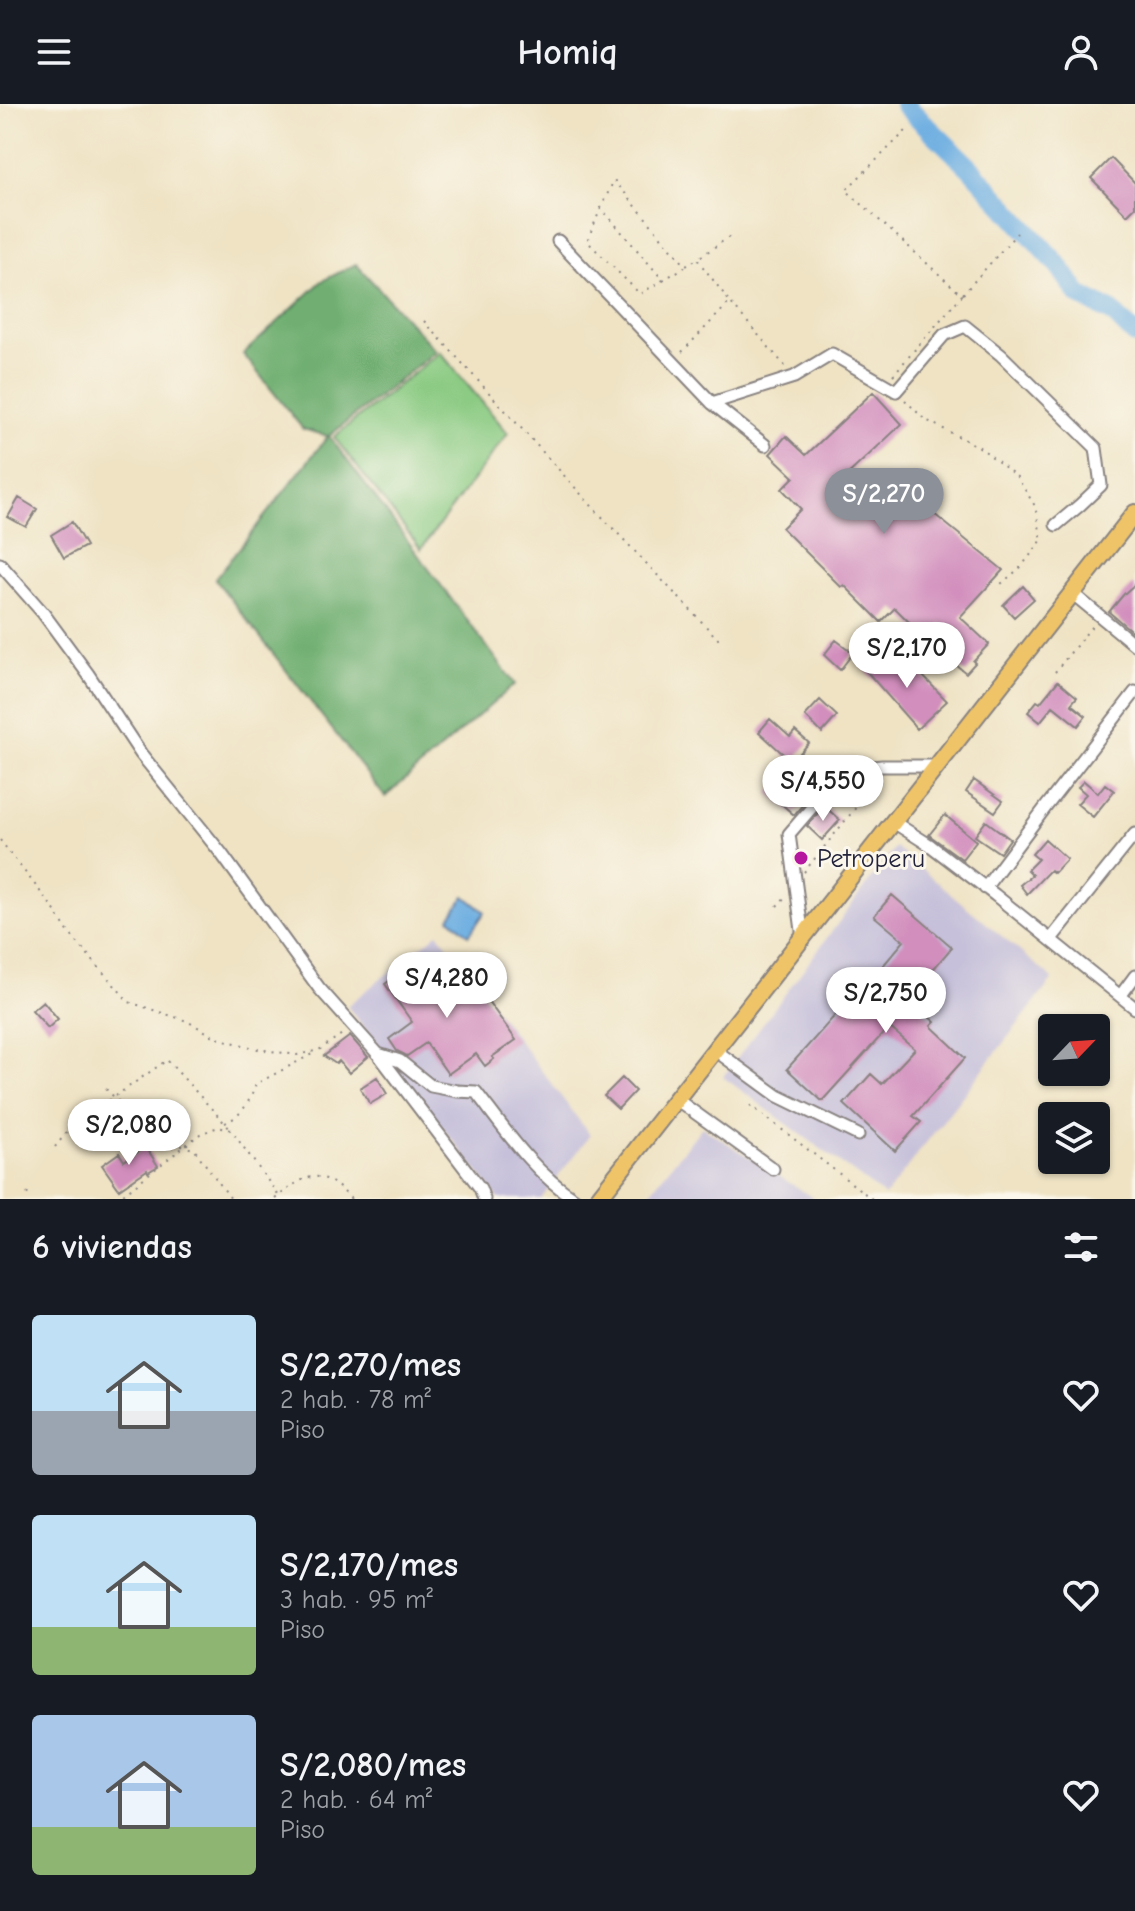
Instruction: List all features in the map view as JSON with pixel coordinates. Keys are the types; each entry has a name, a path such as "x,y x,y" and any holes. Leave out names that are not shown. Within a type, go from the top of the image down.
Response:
{"highway":[{"path":"598,1199 1135,513"}],"street":[{"path":"558,241 712,403 765,445"},
{"path":"712,403 794,377 832,354 896,391 944,335 965,326 1001,355 1096,448 1101,485 1056,525"},
{"path":"0,564 43,613 141,754 221,853 319,988 378,1054 480,1188 484,1199"},
{"path":"1072,593 1135,645"},
{"path":"985,888 1135,692"},
{"path":"803,938 789,834 844,770 936,766"},
{"path":"892,821 931,846 1135,1008"},
{"path":"1051,939 1135,834"},
{"path":"1121,995 1135,976"},
{"path":"715,1050 778,1096 858,1135"},
{"path":"378,1054 400,1061 431,1086 476,1092 520,1151 558,1188 575,1199"},
{"path":"676,1099 773,1169"}],"path":[{"path":"910,127 846,190 962,295"},
{"path":"686,266 614,180 587,241 640,294 686,266 697,259 729,237"},
{"path":"601,208 663,280"},
{"path":"884,385 1017,233"},
{"path":"697,259 794,377"},
{"path":"673,362 730,302"},
{"path":"424,321 589,503 719,640"},
{"path":"896,391 924,419 981,448 1017,477 1035,506 1042,540 1021,567 1001,584"},
{"path":"1055,672 1100,616"},
{"path":"777,906 874,785"},
{"path":"0,840 69,933 129,1002 187,1021 217,1038 258,1049 297,1055 319,1050"},
{"path":"224,1123 237,1118 256,1084 319,1050 352,1026"},
{"path":"55,1147 71,1127 167,1060 231,1130 279,1196"},
{"path":"106,1089 150,1133 169,1143 194,1149 231,1199"},
{"path":"750,1105 872,1199"},
{"path":"117,1199 200,1134 218,1127 231,1130"},
{"path":"275,1199 308,1177 325,1178 338,1184 351,1199"},
{"path":"27,1193 31,1199"}],"shaded area":[{"path":"895,847 1053,979 885,1196 723,1077"},
{"path":"438,933 590,1135 541,1199 499,1199 347,1006"},
{"path":"702,1127 815,1199 648,1199 646,1197"}],"green space":[{"path":"356,264 436,351 329,436 515,684 385,797 215,579 328,436 303,429 243,354 322,281"},
{"path":"440,352 508,433 421,549 334,437"}],"water":[{"path":"465,896 485,912 469,935 450,918"}],"building":[{"path":"1111,158 1135,183 1135,207 1127,215 1091,178"},
{"path":"873,392 902,424 830,491 857,518 893,482 923,514 928,509 1003,570 960,617 989,644 966,673 951,661 963,645 941,624 926,639 895,608 881,622 782,528 801,509 782,489 794,477 770,454 786,436 806,455"},
{"path":"19,498 37,509 26,527 8,517"},
{"path":"72,522 86,546 64,558 51,535"},
{"path":"1135,584 1135,634 1109,612"},
{"path":"1023,586 1034,599 1014,617 1003,605"},
{"path":"836,640 853,653 840,670 824,655"},
{"path":"900,655 947,701 917,729 861,665 871,656 883,671"},
{"path":"1058,681 1077,697 1071,704 1086,716 1078,726 1053,706 1040,722 1028,712"},
{"path":"820,700 837,716 822,733 805,716"},
{"path":"770,719 790,737 795,731 809,743 792,762 759,732"},
{"path":"786,773 811,795 794,815 769,793"},
{"path":"974,780 1003,801 995,812 966,792"},
{"path":"1084,781 1098,793 1105,784 1114,791 1093,817 1077,804 1086,794 1078,787"},
{"path":"824,806 840,820 822,840 807,826"},
{"path":"945,815 976,841 962,859 929,835"},
{"path":"986,821 1010,839 1000,853 975,836"},
{"path":"1045,839 1067,859 1054,873 1050,870 1027,894 1020,885 1032,875 1027,870 1038,859 1032,854"},
{"path":"892,895 952,947 908,999 935,1022 931,1026 965,1058 913,1116 921,1122 895,1151 844,1104 871,1074 882,1084 915,1049 889,1027 822,1101 787,1069 904,941 874,916"},
{"path":"420,959 447,997 472,979 516,1040 485,1066 476,1054 448,1074 426,1043 407,1056 397,1051 389,1039 412,1022 385,984"},
{"path":"43,1001 58,1019 48,1028 32,1010"},
{"path":"350,1036 368,1057 349,1073 339,1061 336,1064 324,1056"},
{"path":"377,1077 387,1094 370,1104 360,1088"},
{"path":"622,1078 635,1091 618,1109 604,1096"},
{"path":"146,1147 158,1166 119,1189 102,1165 119,1153 124,1161"}],"waterway":[{"path":"904,104 970,168 1059,266 1079,295 1112,312 1135,335"}],"place":[{"name":"Petroperu","path":"801,858"}]}
